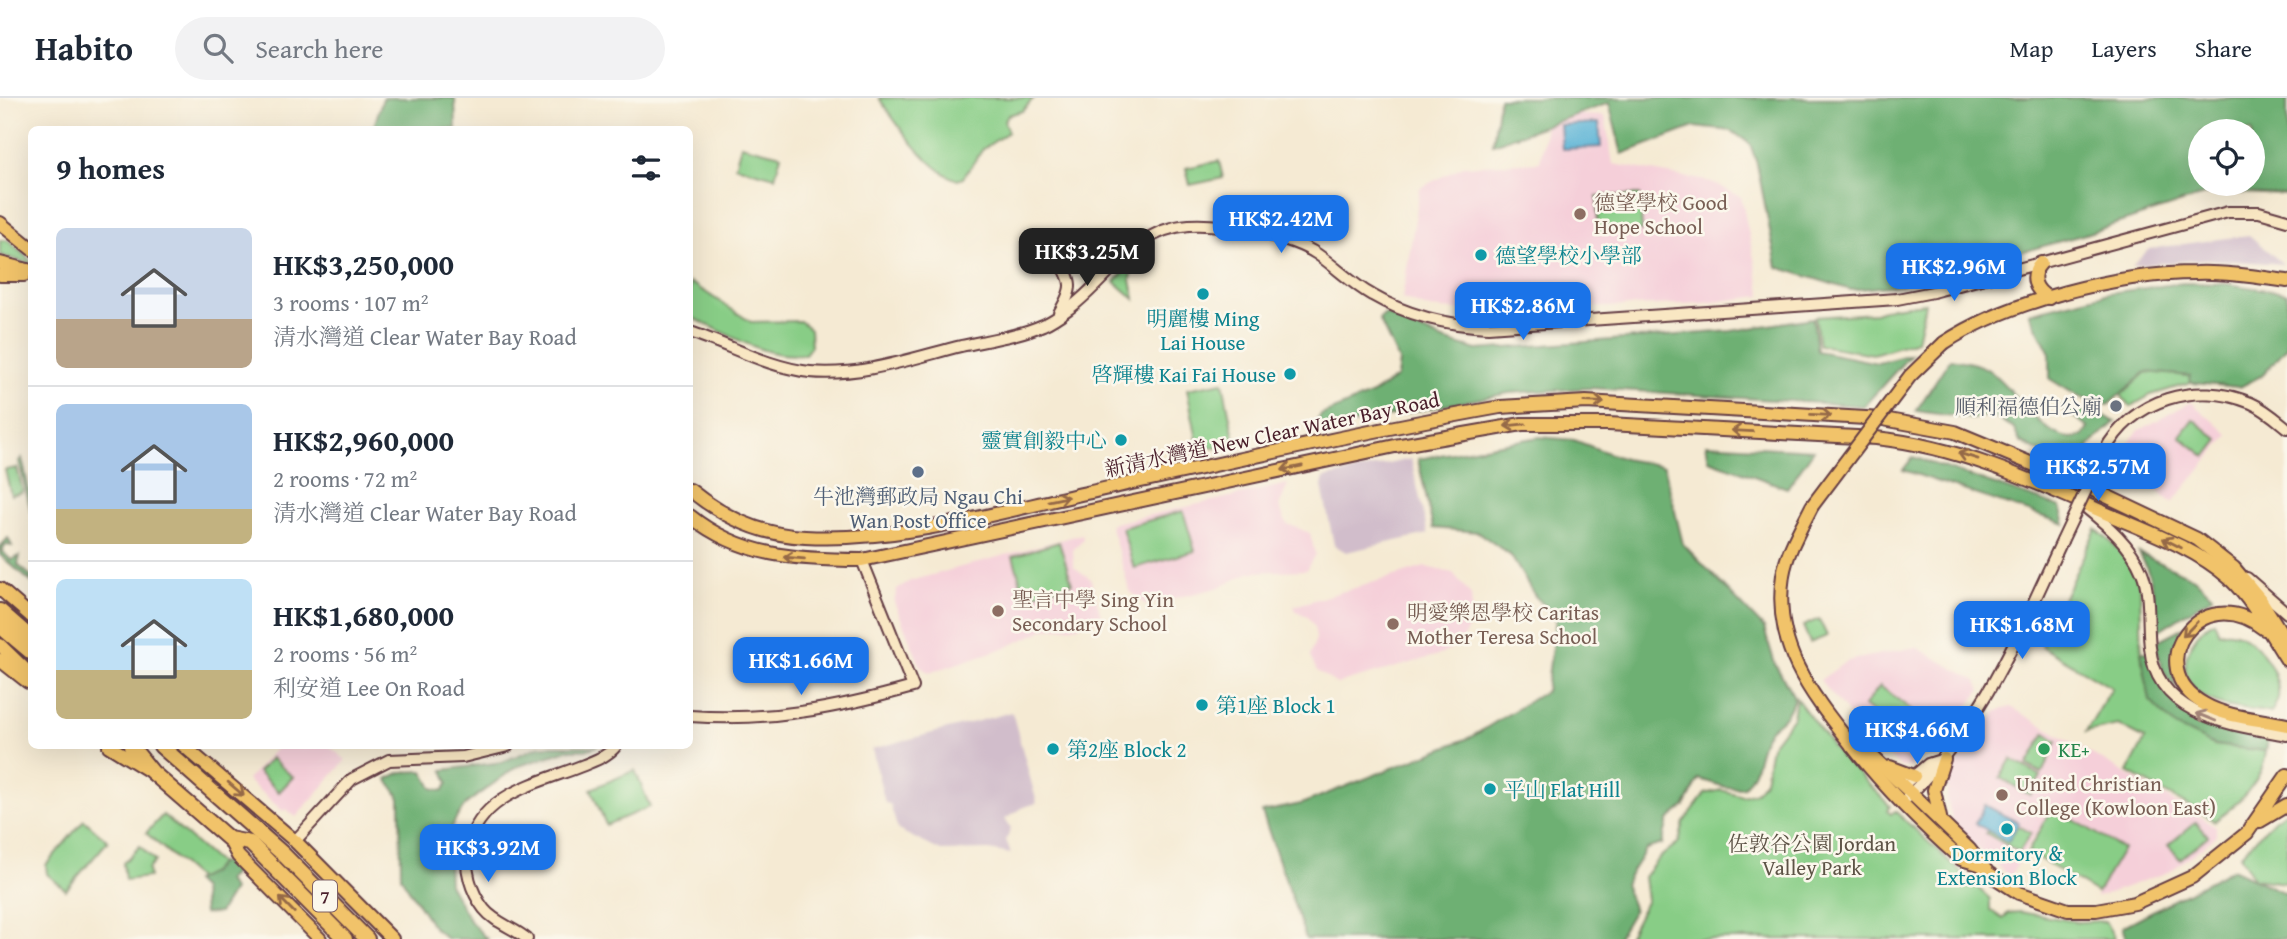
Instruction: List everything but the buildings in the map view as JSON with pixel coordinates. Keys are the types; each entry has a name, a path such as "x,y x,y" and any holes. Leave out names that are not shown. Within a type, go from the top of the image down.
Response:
{"highway":[{"path":"0,611 28,643"},
{"path":"0,626 28,644"},
{"name":"7","path":"133,749 152,772 229,839 250,843 345,939"},
{"name":"7","path":"164,749 283,854 367,939"}],"main road":[{"path":"693,333 771,364 826,373 894,363 1029,330 1055,318 1083,297 1144,238 1172,227 1191,225 1212,226 1288,240 1317,254 1351,282 1393,306 1438,322 1488,327 1888,300 2037,268 2228,212 2259,212 2287,220"},
{"path":"0,223 7,234 28,247"},
{"path":"1055,318 1071,285 1057,257"},
{"path":"0,263 28,272"},
{"path":"2037,268 2035,285 2049,298"},
{"path":"0,275 28,273"},
{"path":"2287,281 2221,273 2184,273 2140,278 2049,298 1996,314 1944,343 1910,376 1812,506 1784,573 1782,620 1796,669 1818,704 1853,746 1903,794 1969,849 1979,864 2012,889 2043,903 2068,910 2118,907 2169,890 2192,877 2226,852 2255,825 2287,804"},
{"path":"1903,794 1944,759 1994,685 2104,452 2112,437 2136,414 2183,394 2232,396 2253,404 2287,428"},
{"name":"新清水灣道 New Clear Water Bay Road","path":"693,492 725,516 744,524 804,537 846,537 898,533 962,521 1500,407 1586,402 1883,419 1933,426 2016,456 2197,539 2234,568 2264,605 2287,642"},
{"name":"新清水灣道 New Clear Water Bay Road","path":"693,518 725,539 754,551 787,558 862,560 1477,430 1535,424 1608,424 1911,442 1983,461 2171,542 2217,569 2251,604 2287,660"},
{"path":"2077,500 2109,528 2133,555 2142,573 2150,651 2157,673 2172,694 2192,711 2207,718 2273,727 2287,725"},
{"path":"693,716 737,719 797,714 914,687 862,560 846,537"},
{"path":"2234,568 2287,613"},
{"path":"0,589 28,614"},
{"path":"2270,634 2241,616 2211,615 2187,630 2178,648 2176,662 2185,686 2204,704 2273,727 2287,736"},
{"path":"0,645 28,672"},
{"path":"0,660 28,681"},
{"path":"1853,746 1900,773 1914,776"},
{"path":"114,749 152,772"},
{"path":"188,749 295,841 392,939"},
{"path":"295,841 352,779 389,760 463,757 496,749"},
{"path":"528,939 516,935 486,911 474,892 468,873 467,855 475,825 496,801 601,758 612,749"},
{"path":"1872,755 1961,859 1979,864"},
{"path":"1903,794 1914,776 1928,764 1944,759"},
{"path":"1942,825 1934,790 1944,759"},
{"path":"2255,825 2287,775"},
{"path":"229,839 238,856 319,938"}],"shaded area":[{"name":"德望學校 Good Hope School","path":"1559,114 1605,116 1613,164 1712,182 1741,197 1762,296 1705,303 1479,312 1428,308 1402,299 1420,188 1463,166 1540,162 1547,118"},
{"path":"2249,235 2283,264 2205,259 2132,266 2149,249"},
{"path":"2191,402 2229,435 2172,503 2117,458 2138,431"},
{"path":"1411,459 1428,534 1346,552 1334,545 1322,486 1324,478"},
{"path":"1288,484 1279,507 1287,524 1310,533 1315,554 1306,570 1251,572 1217,588 1146,605 1130,592 1110,524"},
{"name":"聖言中學 Sing Yin Secondary School","path":"1082,534 1083,539 1073,550 1074,567 1091,579 1102,619 1073,627 1046,629 1007,647 929,673 921,667 894,602 897,589 910,581"},
{"name":"明愛樂恩學校 Caritas Mother Teresa School","path":"1425,567 1453,573 1471,595 1473,621 1459,644 1442,654 1337,684 1317,671 1310,657 1316,638 1314,626 1307,616 1296,611 1294,606"},
{"path":"1916,647 1977,681 1981,690 1911,767 1900,767 1852,719 1820,680 1847,661"},
{"path":"2011,707 2216,826 2216,836 2171,871 2095,898 2122,849 2052,807 2010,877 1967,839 1952,819 1947,799 1948,781 1954,767 1997,711"},
{"path":"1012,712 1037,803 1024,807 1005,819 1011,829 1006,840 1011,854 989,850 941,851 898,830 890,804 885,803 872,749"},
{"path":"275,749 333,749 346,760 296,817 286,809 283,811 247,780"}],"green space":[{"path":"383,98 455,98 456,126 374,126"},
{"path":"879,98 1034,98 1022,111 1008,115 1004,121 1008,132 983,149 963,178 958,180 947,175 925,157"},
{"path":"1499,98 2287,98 2287,195 2265,194 2265,119 2188,119 2188,196 2201,196 2082,235 1908,284 1851,290 1777,267 1757,164 1750,144 1732,131 1694,127 1622,154 1609,103 1493,144"},
{"path":"741,145 781,155 775,177 735,166"},
{"path":"1219,161 1223,178 1190,185 1186,168"},
{"path":"1640,195 1642,231 1598,233 1597,196"},
{"path":"0,240 8,241 28,258 28,263 0,255"},
{"path":"1133,261 1131,280 1135,299 1115,282"},
{"path":"2183,283 2228,284 2287,293 2287,347 2263,375 2240,387 2191,383 2190,376 2146,372 2108,405 2081,398 2050,379 2050,353 2029,313 2109,293"},
{"path":"693,284 751,322 800,321 810,329 811,346 805,354 775,353 693,318"},
{"path":"1925,303 1917,341 1873,354 1819,345 1815,317 1875,313 1892,307"},
{"path":"1386,314 1443,340 1477,350 1731,331 1813,318 1817,351 1878,363 1911,354 1864,406 1591,388 1509,393 1309,432 1321,415 1372,394 1397,377 1399,361 1379,319"},
{"path":"1950,359 1987,369 2031,414 2056,434 2069,438 2083,436 2088,427 2058,406 2103,415 2115,422 2090,445 2078,471 2020,442 2013,427 1990,415 1973,419 1916,411"},
{"path":"2146,372 2191,376 2191,383 2151,395 2130,407 2121,395"},
{"path":"1223,382 1235,443 1199,450 1187,389"},
{"path":"2193,419 2219,440 2206,457 2180,436"},
{"path":"1539,437 1574,440 1624,459 1664,466 1683,544 1764,628 1775,664 1794,697 1791,706 1768,732 1755,769 1743,788 1725,787 1699,779 1685,806 1668,820 1662,844 1646,849 1624,884 1634,910 1617,939 1306,939 1262,812 1301,804 1471,737 1546,691 1556,618 1535,596 1511,556 1478,532 1433,528 1418,459"},
{"path":"1706,444 1814,450 1787,488 1709,460"},
{"path":"1913,457 2060,507 2065,524 1903,470"},
{"path":"22,458 28,499 19,461"},
{"path":"17,468 23,492 11,495 5,470"},
{"path":"1183,511 1195,551 1134,568 1122,528"},
{"path":"2096,529 2122,552 2140,585 2142,662 2214,745 2266,751 2255,782 2215,821 2128,772 2145,739 2118,725 2086,732 2112,688 2041,646"},
{"path":"8,538 12,546 5,545 2,551 11,560 20,556 18,565 28,573 28,579 0,555 0,547"},
{"path":"1059,542 1072,583 1025,597 1013,556"},
{"path":"2139,553 2194,578 2213,596 2156,632 2151,582"},
{"path":"1819,619 1827,636 1810,643 1803,626"},
{"path":"2214,621 2219,633 2241,635 2261,652 2269,663 2278,687 2278,698 2271,713 2214,702 2196,691 2189,681 2186,658 2190,647 2204,628"},
{"path":"2182,628 2174,658 2176,688 2163,671 2155,642"},
{"path":"2141,652 2148,652 2186,710 2210,723 2269,734 2266,751 2214,745 2175,726 2150,701"},
{"path":"1880,686 1913,711 1897,731 1864,706"},
{"name":"佐敦谷公園 Jordan Valley Park","path":"1796,698 1836,751 1890,806 1887,811 1891,814 1895,811 1990,899 1990,910 2003,919 2008,913 2020,912 2078,922 2105,921 2115,939 1627,939 1647,900 1644,877 1659,858 1679,842 1684,822 1705,794 1721,790 1743,796 1756,792 1765,780 1771,746 1793,717"},
{"name":"KE+","path":"2045,733 2057,741 2042,773 2027,765"},
{"path":"533,749 589,749 568,750 516,767 466,804 447,839 449,884 470,921 487,939 447,939 433,927 401,877 400,798 387,779 401,772 423,771 432,788 443,791 448,783 443,770 502,762"},
{"path":"271,758 293,777 279,792 258,772"},
{"path":"2011,759 2041,776 2030,795 2000,778"},
{"path":"635,770 650,807 606,825 591,789"},
{"path":"2052,807 2123,849 2097,893 2028,852"},
{"path":"2287,811 2287,883 2254,879 2240,855 2275,819"},
{"path":"1997,813 2031,833 2019,852 1986,833"},
{"path":"163,815 221,865 204,884 146,833"},
{"path":"84,820 108,841 66,890 47,874 46,865"},
{"path":"2196,822 2208,836 2180,859 2168,845"},
{"path":"140,846 155,861 148,869 149,877 125,880 123,863"},
{"path":"226,862 236,871 227,881 233,890 219,913 204,914 202,889 194,881 211,873 220,863"},
{"path":"2232,869 2287,894 2287,939 2126,939 2122,927"}],"water":[{"path":"1599,123 1601,147 1562,149 1560,125"},
{"path":"1985,805 2019,823 2008,842 1975,823"}],"place":[{"name":"德望學校 Good Hope School","path":"1580,214"},
{"name":"德望學校小學部","path":"1481,255"},
{"name":"明麗樓 Ming Lai House","path":"1203,294"},
{"name":"啓輝樓 Kai Fai House","path":"1290,374"},
{"name":"順利福德伯公廟","path":"2116,406"},
{"name":"靈實創毅中心","path":"1121,440"},
{"name":"牛池灣郵政局 Ngau Chi Wan Post Office","path":"918,472"},
{"name":"聖言中學 Sing Yin Secondary School","path":"998,611"},
{"name":"明愛樂恩學校 Caritas Mother Teresa School","path":"1393,624"},
{"name":"第1座 Block 1","path":"1202,705"},
{"name":"第2座 Block 2","path":"1053,749"},
{"name":"KE+","path":"2044,749"},
{"name":"平山 Flat Hill","path":"1490,789"},
{"name":"United Christian College (Kowloon East)","path":"2002,795"},
{"name":"Dormitory & Extension Block","path":"2007,829"}]}
